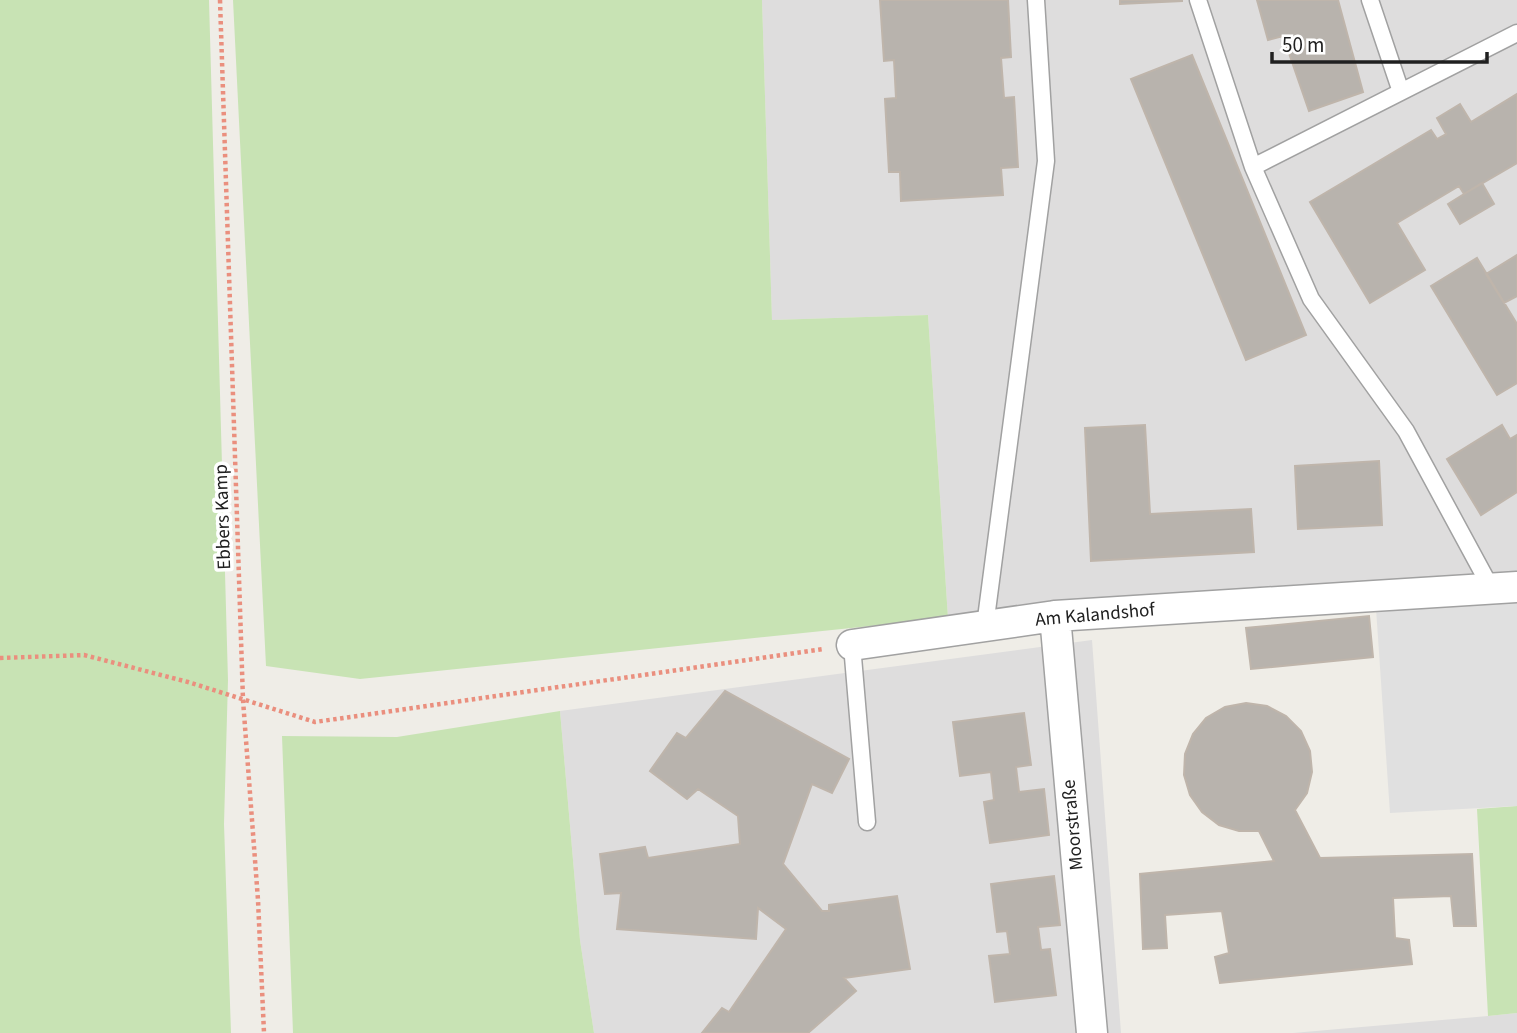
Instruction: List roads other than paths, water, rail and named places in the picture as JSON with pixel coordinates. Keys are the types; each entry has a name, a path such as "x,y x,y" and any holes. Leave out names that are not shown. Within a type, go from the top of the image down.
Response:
{"street":[{"name":"Am Kalandshof","path":"852,645 1055,616 1504,587"},
{"name":"Moorstraße","path":"1055,616 1092,1033"}],"lane":[{"path":"985,626 1046,161 1037,0"},
{"path":"1198,0 1253,167 1311,299 1406,431 1504,587"},
{"path":"1370,0 1401,92"},
{"path":"1253,167 1517,33"},
{"path":"852,645 867,822"}]}
